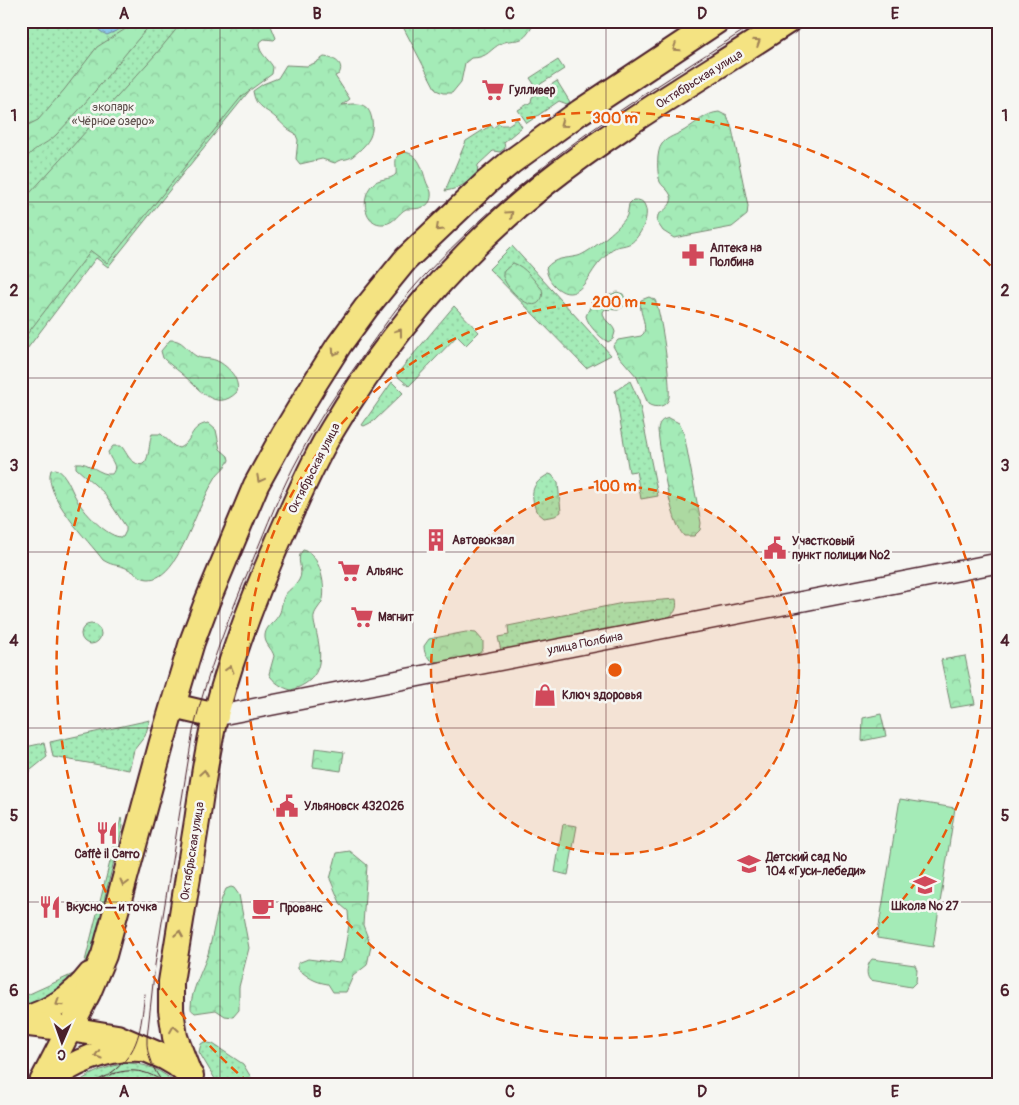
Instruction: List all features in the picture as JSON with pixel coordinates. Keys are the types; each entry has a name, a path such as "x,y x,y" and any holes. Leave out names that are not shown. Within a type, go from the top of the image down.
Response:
{"main road":[{"path":"42,1084 88,994 104,956 173,706 207,602 256,485 283,436 339,345 406,259 511,162 589,106 717,21"},
{"name":"Октябрьская улица","path":"192,1079 176,1038 171,1010 171,982 207,754 216,716 246,620 273,552 308,476 332,430 400,330 448,274 497,226 542,186 606,138 788,21"},
{"name":"улица Полбина","path":"173,706 216,716"},
{"path":"21,1021 63,1001 84,982 104,956"},
{"path":"21,1021 116,1038 164,1057 192,1079"},
{"path":"42,1084 58,1072 81,1061 119,1050 146,1050"}],"street":[{"name":"улица Полбина","path":"216,716 998,563"}],"green space":[{"name":"экопарк «Чёрное озеро»","path":"21,21 261,21 254,85 108,267 96,258 21,357"},
{"name":"экопарк «Чёрное озеро»","path":"183,21 269,21 276,38 274,40 264,39 259,43 259,47 273,67 272,74 242,96 107,263 91,251 21,342 21,203 156,54"},
{"path":"400,21 529,21 532,27 522,39 507,41 485,55 471,58 465,63 461,82 452,93 443,93 436,90"},
{"path":"152,23 69,122 50,140 32,152 21,169 21,127 38,120 97,47 127,28"},
{"path":"324,57 335,60 340,64 339,74 335,76 350,99 342,105 358,104 365,107 371,114 372,132 366,144 351,158 339,160 335,163 322,159 300,164 296,159 298,140 295,133 258,105 253,91 263,84 278,78 286,65 307,66"},
{"path":"558,60 564,69 536,87 530,78"},
{"path":"557,81 570,102 567,104 559,101 527,123 518,110 531,102 532,97"},
{"path":"719,112 727,116 732,129 748,206 747,215 732,227 674,238 663,231 657,222 658,215 671,202 670,195 659,178 660,147 669,138 685,130 705,116"},
{"path":"517,119 522,127 504,142 505,148 500,152 493,151 478,165 477,174 466,183 445,191 466,141 491,125 493,128 499,123 501,125 508,125"},
{"path":"404,152 414,156 420,163 431,192 431,198 427,205 423,207 406,209 388,223 377,223 368,216 366,210 365,203 368,190 375,183 391,178 396,174 396,158"},
{"path":"633,200 642,201 646,211 641,232 631,243 610,251 584,284 575,292 564,292 557,288 547,274 546,268 549,264 560,259 583,254 603,240 625,219 629,204"},
{"path":"512,246 611,355 586,368 489,269"},
{"path":"513,263 526,271 542,289 542,298 536,304 525,302 506,283 503,276 504,271"},
{"path":"617,292 623,294 626,301 625,305 618,310 605,309 603,312 603,315 615,332 613,339 608,342 594,331 586,316 591,305 596,301"},
{"path":"649,297 655,300 663,332 669,390 669,397 666,403 657,407 648,404 637,377 618,355 613,346 618,340 641,336 644,333 645,329 640,304 641,300"},
{"path":"454,306 479,332 466,345 457,336 409,386 396,375"},
{"path":"170,340 178,341 198,357 216,360 221,363 234,376 238,387 237,392 229,398 221,400 207,396 200,391 163,358 161,351"},
{"path":"630,381 639,401 658,496 641,499 636,471 629,472 615,391"},
{"path":"392,382 403,393 374,421 364,426 362,425"},
{"path":"669,418 679,423 684,434 701,523 700,530 694,536 684,536 679,528 674,517 666,486 658,430 661,422"},
{"path":"208,423 216,430 220,449 228,456 229,460 212,483 186,540 173,562 158,577 146,579 125,567 110,564 103,560 68,517 53,492 50,480 51,470 56,469 63,474 79,503 96,523 110,533 123,537 126,527 103,492 76,468 76,463 85,464 103,473 112,474 115,468 108,452 113,446 121,446 132,461 139,465 143,464 146,460 152,434 161,434 179,448 187,442 197,428"},
{"path":"549,474 558,483 561,512 555,516 544,518 536,511 533,494 535,485"},
{"path":"303,550 309,552 313,557 322,578 323,599 314,616 320,653 318,669 314,675 309,681 291,690 278,684 269,674 274,656 265,635 267,629 279,614 285,595 301,576 299,557"},
{"path":"676,599 677,606 675,611 671,616 664,619 501,651 498,637 509,635 508,626 623,603"},
{"path":"87,624 95,624 101,630 101,638 95,644 87,644 81,638 81,630"},
{"path":"466,632 476,633 483,641 483,649 478,654 469,658 447,662 436,662 427,657 424,646 429,639"},
{"path":"965,656 975,704 951,708 941,660"},
{"path":"881,714 886,736 862,741 863,718"},
{"path":"150,720 145,736 134,750 129,770 53,757 50,742"},
{"path":"44,743 47,757 21,778 21,748"},
{"path":"315,748 344,752 341,771 313,767"},
{"path":"900,799 955,808 933,947 877,938"},
{"path":"121,818 123,826 105,896 104,925 96,954 78,983 21,1009 22,1001 27,995 83,969"},
{"path":"563,824 577,826 568,875 555,872"},
{"path":"350,851 367,865 363,925 371,946 367,965 353,976 346,992 333,992 328,984 312,979 298,969 298,963 308,959 339,963 343,959 349,925 348,911 341,905 330,879 337,853"},
{"path":"231,887 239,895 249,948 239,987 239,1010 233,1017 225,1016 216,1010 195,1013 191,1008 193,994 208,954 217,913 226,889"},
{"path":"872,959 915,965 917,970 916,982 911,987 870,980 867,970"},
{"path":"204,1042 213,1044 243,1064 255,1084 218,1084 199,1052 201,1044"},
{"path":"128,1063 154,1069 176,1084 76,1084 100,1070"}],"water":[{"path":"94,21 138,21 107,35 97,28"}],"tram line":[{"path":"164,1084 151,1062 147,1038 155,965 193,731 219,645 235,603 280,494 307,442 336,395 400,305 426,274 476,225 556,156 641,96 758,21"},
{"path":"111,1073 121,1065 134,1048 140,1029 145,994"},
{"path":"91,1084 125,1071 143,1072 160,1080"},
{"path":"21,1074 39,1084"}],"place":[{"name":"Гулливер","path":"493,90"},
{"name":"Аптека на Полбина","path":"693,255"},
{"name":"Автовокзал","path":"436,540"},
{"name":"Участковый пункт полиции №2","path":"775,548"},
{"name":"Альянс","path":"349,571"},
{"name":"Магнит","path":"362,617"},
{"name":"Ключ здоровья","path":"545,695"},
{"name":"Ульяновск 432026","path":"287,806"},
{"name":"Caffè il Carro","path":"107,833"},
{"name":"Детский сад № 104 «Гуси-лебеди»","path":"749,864"},
{"name":"Школа № 27","path":"925,885"},
{"name":"Вкусно — и точка","path":"50,907"},
{"name":"Прованс","path":"263,908"}]}
